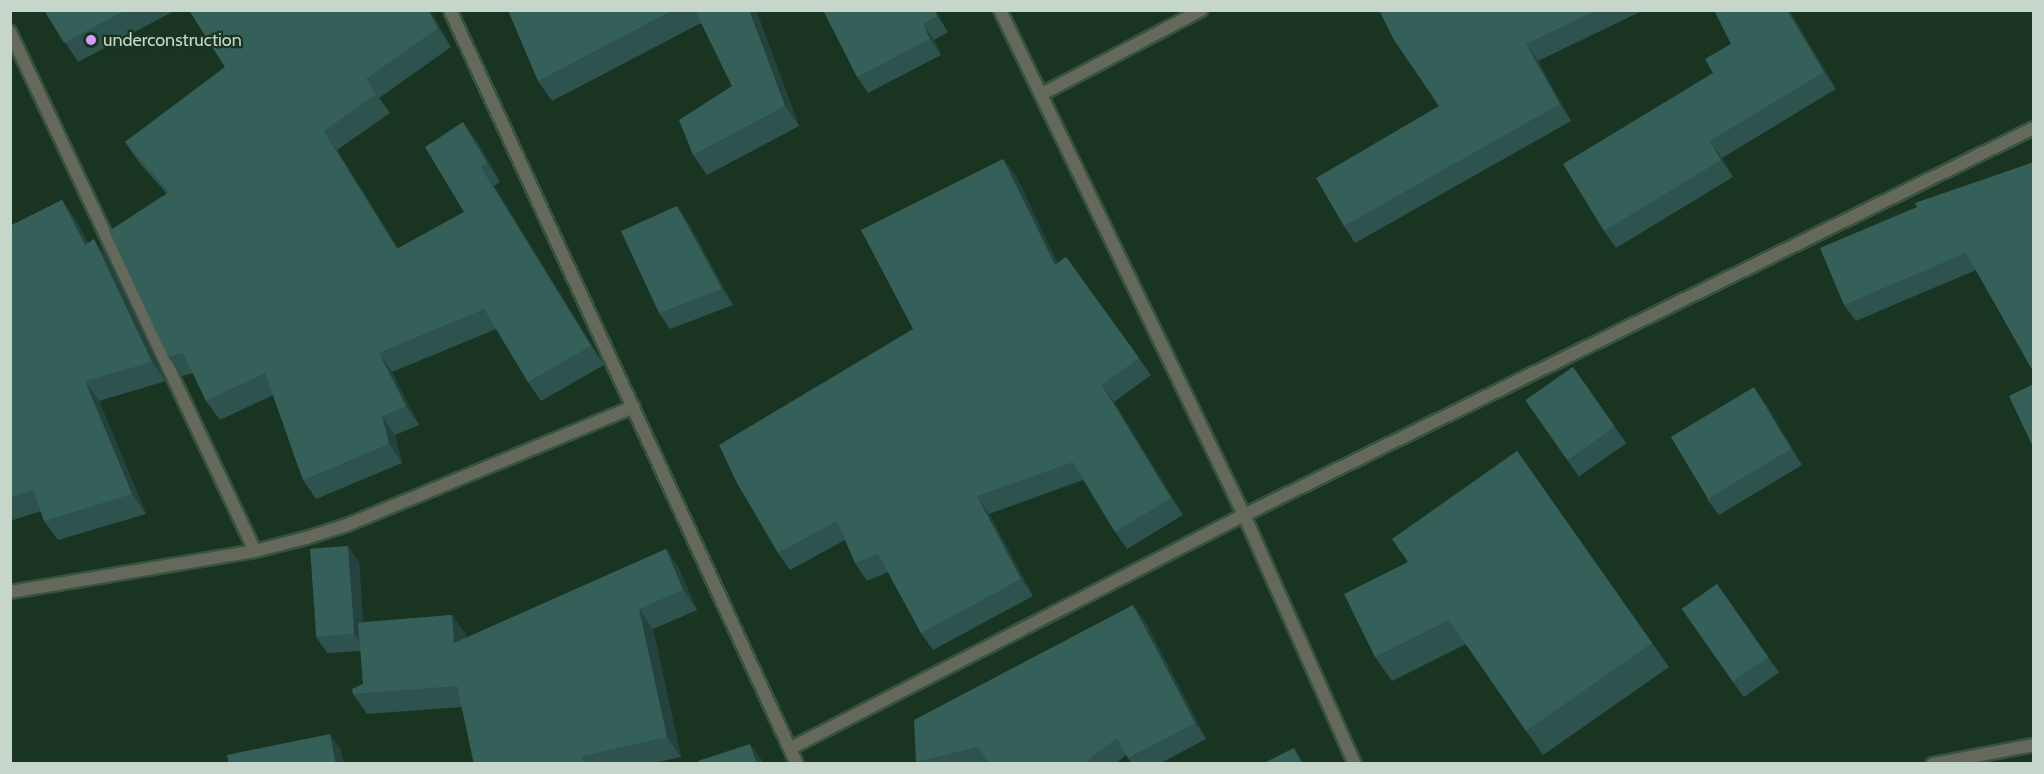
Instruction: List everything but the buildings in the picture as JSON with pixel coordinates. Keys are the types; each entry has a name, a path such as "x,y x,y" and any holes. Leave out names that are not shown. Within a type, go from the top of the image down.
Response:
{"street":[{"path":"450,10 797,764"},
{"path":"1000,10 1244,515 1355,764"},
{"path":"1042,94 1202,10"},
{"path":"10,32 255,550"},
{"path":"791,748 1244,515 2034,128"},
{"path":"10,592 255,550 347,525 634,407"},
{"path":"1933,764 2034,745"}],"place":[{"name":"underconstruction","path":"91,40"}]}
